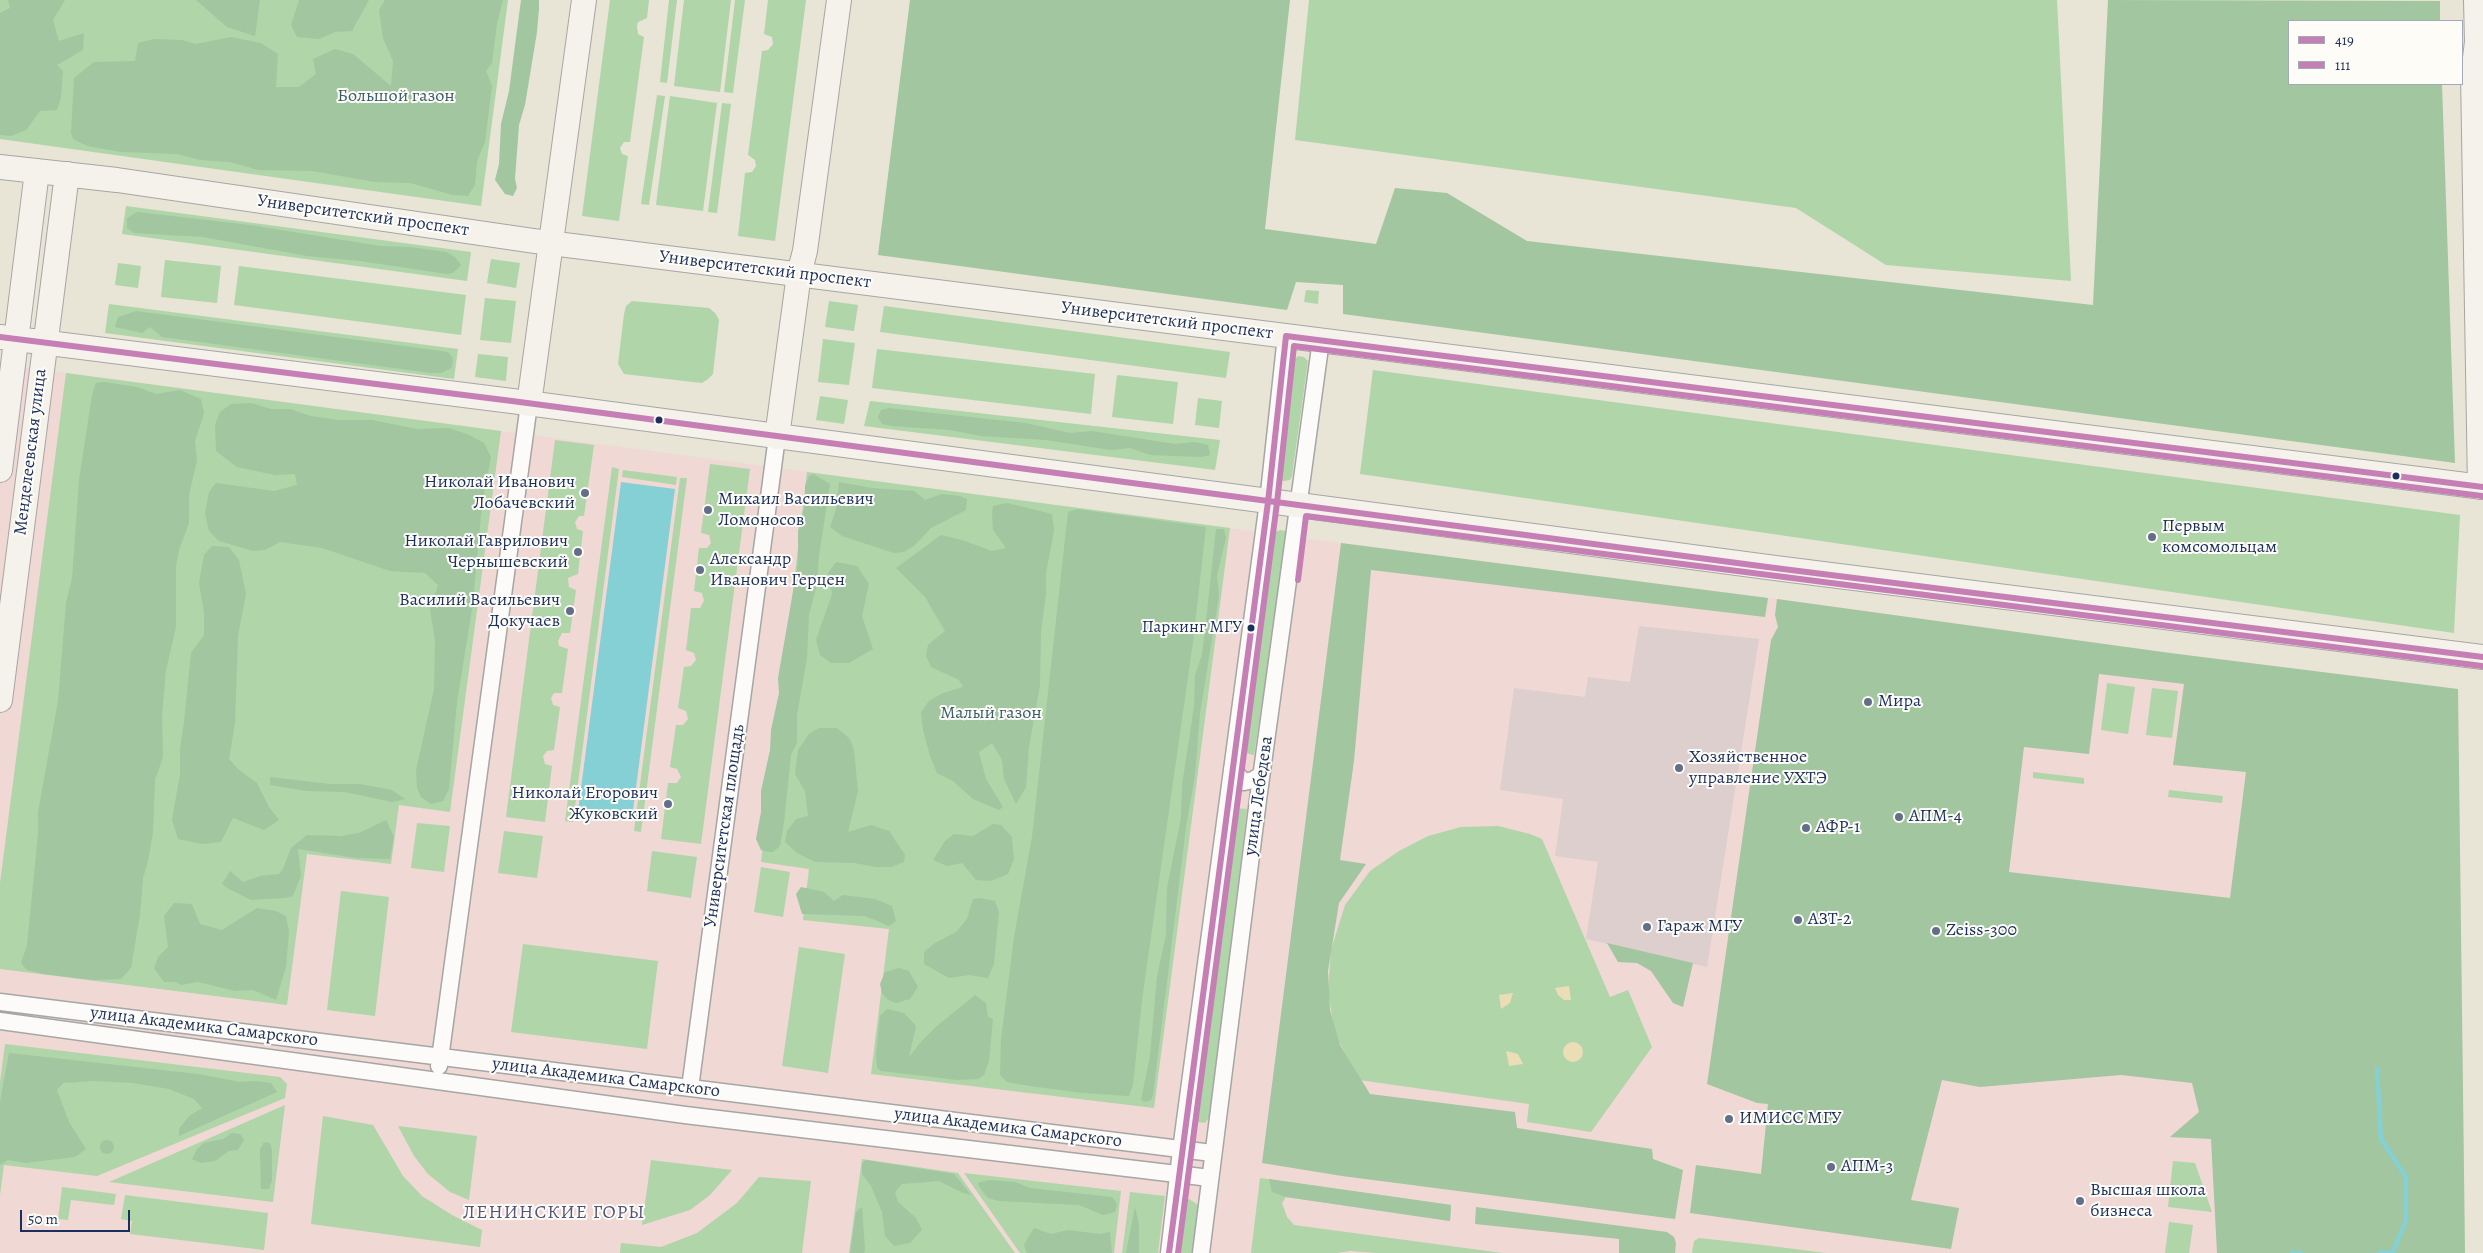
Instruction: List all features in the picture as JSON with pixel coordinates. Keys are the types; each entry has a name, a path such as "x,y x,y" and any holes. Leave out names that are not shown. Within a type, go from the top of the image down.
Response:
{"main road":[{"path":"529,404 584,0"},
{"name":"Университетская площадь","path":"777,437 799,274 806,251 839,0"},
{"path":"2476,0 2482,487"},
{"path":"2478,72 2483,97"},
{"name":"Университетский проспект","path":"0,167 67,174 551,243 2482,487"},
{"name":"Менделеевская улица","path":"0,470 8,338 37,171"},
{"name":"Менделеевская улица","path":"0,700 5,621 67,174"},
{"path":"8,338 529,404 1775,568 2483,657"}],"street":[{"name":"улица Лебедева","path":"1169,1253 1181,1150 1268,502 1286,336"},
{"name":"улица Лебедева","path":"1200,1253 1261,774 1321,340"},
{"path":"436,1082 529,404"},
{"name":"Университетская площадь","path":"690,1088 777,437"},
{"path":"1232,769 1244,782 1253,780 1261,774"},
{"name":"улица Академика Самарского","path":"0,1002 1212,1153"},
{"name":"улица Академика Самарского","path":"0,1020 436,1082 694,1116 1210,1178"}],"shaded area":[{"path":"0,364 1295,537 1777,599 2170,653 2458,689 2465,1253 0,1253"},
{"path":"1639,626 1759,639 1707,967 1586,939 1598,862 1555,856 1563,799 1500,790 1514,688 1585,697 1588,677 1630,682"}],"green space":[{"name":"Большой газон","path":"0,0 508,0 481,206 0,139"},
{"path":"8,0 65,0 53,20 59,41 84,33 83,50 57,65 63,71 61,98 57,110 40,111 26,130 11,136 0,135 0,13 10,8"},
{"path":"196,0 260,0 255,36 227,27"},
{"path":"299,0 369,0 352,31 335,32 319,39 297,37 291,25"},
{"name":"Большой газон","path":"385,0 503,0 497,24 492,63 486,71 492,86 485,142 477,161 475,185 468,196 453,195 410,183 375,182 312,171 258,170 230,162 200,160 177,154 121,152 87,146 73,139 71,133 74,78 94,62 135,61 138,43 154,39 182,40 196,44 231,37 261,43 278,54 276,87 299,87 316,74 313,59 335,49 353,54 391,86 393,61 383,38 379,10"},
{"path":"521,0 539,0 539,9 525,105 519,125 515,179 517,188 513,196 505,194 495,180 499,164 501,124 509,91"},
{"path":"610,0 649,0 647,18 638,22 637,26 638,34 644,37 630,142 624,142 620,148 622,154 628,156 619,221 582,216"},
{"path":"669,0 677,0 667,83 660,82"},
{"path":"684,0 731,0 720,92 674,86"},
{"path":"735,0 745,0 733,93 724,92"},
{"path":"768,0 806,0 775,241 738,236 745,173 752,172 756,166 755,160 748,155 762,51 768,50 773,44 772,37 764,34"},
{"path":"910,0 1290,0 1265,229 1376,244 1395,188 1447,193 1527,241 2093,305 2108,0 2440,1 2440,20 2288,20 2288,85 2442,85 2455,463 1343,314 1343,285 1296,282 1287,310 878,255"},
{"path":"1309,0 2057,0 2071,281 1886,265 1796,208 1295,140"},
{"path":"657,95 665,96 649,205 641,204"},
{"path":"670,96 717,103 703,211 656,205"},
{"path":"722,103 731,104 717,213 708,212"},
{"path":"126,206 471,252 467,281 122,234"},
{"path":"137,212 250,225 380,246 410,247 446,252 455,257 461,265 453,273 447,274 360,261 307,256 203,237 134,233 127,228 127,218"},
{"path":"491,259 520,263 516,288 487,283"},
{"path":"165,260 221,266 217,303 161,297"},
{"path":"118,263 141,266 138,288 115,285"},
{"path":"239,266 466,295 461,335 234,305"},
{"path":"1306,290 1319,291 1318,304 1304,302"},
{"path":"485,298 516,301 511,343 480,340"},
{"path":"632,301 709,308 715,313 719,320 713,374 702,383 624,374 618,364 624,314 626,306"},
{"path":"829,301 858,305 854,331 825,327"},
{"path":"109,304 458,349 454,379 105,333"},
{"path":"884,306 1230,352 1226,378 880,332"},
{"path":"136,311 448,352 453,358 452,368 441,373 431,373 162,337 150,327 142,333 115,327 118,317"},
{"path":"823,339 855,343 849,385 818,382"},
{"path":"877,349 1095,374 1091,414 872,388"},
{"path":"478,354 508,357 506,381 475,377"},
{"path":"1298,356 1304,357 1308,361 1292,476 1290,480 1283,481 1279,478 1293,361"},
{"path":"1373,370 2460,515 2454,633 1360,474"},
{"path":"66,373 501,431 450,812 399,805 391,864 307,854 287,1005 0,969 0,883"},
{"path":"1117,375 1178,382 1173,424 1112,417"},
{"path":"104,382 137,387 156,394 180,390 201,399 204,413 195,441 197,461 189,495 189,523 179,550 176,566 176,627 166,670 162,716 163,757 155,780 153,832 143,878 140,915 131,968 121,979 93,980 27,970 21,963 27,945 38,834 38,812 58,701 66,603 72,578 79,480 92,395 96,383"},
{"path":"820,396 848,400 844,424 816,420"},
{"path":"1198,398 1222,401 1219,428 1195,425"},
{"path":"870,401 1220,440 1215,470 864,426"},
{"path":"251,403 271,409 290,409 311,416 339,420 372,420 417,429 449,428 467,434 484,443 491,457 482,505 473,603 457,702 449,789 443,801 431,804 421,797 417,788 416,770 434,689 435,640 430,610 438,585 425,573 390,571 322,548 280,542 265,550 253,551 219,541 209,531 205,513 209,492 216,483 274,491 297,485 295,474 275,475 237,467 216,451 215,425 220,412 231,404"},
{"path":"889,408 1025,423 1071,433 1092,431 1175,444 1195,442 1208,445 1210,455 1201,457 1150,455 1130,448 1111,450 1046,440 981,436 950,430 882,424 878,417 881,410"},
{"path":"555,440 594,445 584,516 579,516 575,522 577,529 583,531 578,574 568,578 569,587 576,590 570,633 562,633 558,641 559,646 568,649 562,693 554,693 551,698 553,705 560,707 554,750 547,751 543,756 545,764 552,766 545,822 506,817"},
{"path":"710,464 750,469 701,844 661,839 668,783 677,783 681,777 677,769 670,767 676,725 683,725 688,719 686,711 678,708 684,667 691,666 696,660 694,653 686,650 691,608 700,608 704,601 702,593 694,591 699,548 707,548 711,543 709,535 701,533"},
{"path":"612,467 619,469 573,822 565,821"},
{"path":"623,470 677,477 676,485 622,477"},
{"name":"Малый газон","path":"807,472 1230,528 1154,1108 871,1074 889,929 803,920 809,869 761,862"},
{"path":"813,474 830,484 819,556 817,584 809,615 807,658 797,715 797,742 791,755 784,823 780,846 773,852 768,852 761,850 756,839 761,812 761,791 770,750 771,730 779,693 778,678 798,563 798,531 805,504 805,486 809,476"},
{"path":"680,478 687,478 641,832 634,831"},
{"path":"839,482 872,488 914,491 925,500 942,494 960,496 967,499 966,510 931,528 914,546 904,552 894,553 842,536 830,527 836,509"},
{"path":"1007,503 1052,514 1054,531 1046,573 1046,594 1041,632 1040,685 1029,747 1026,787 1016,804 1004,779 1002,760 992,743 979,752 986,779 1003,807 999,810 973,799 953,781 937,773 923,730 921,712 929,701 943,693 963,687 959,680 931,667 926,656 928,645 945,631 925,597 896,568 941,535 962,540 992,551 1006,548 993,530 992,515 993,506"},
{"path":"1077,509 1206,527 1193,642 1142,1000 1133,1085 1129,1096 1082,1093 1030,1086 1007,1082 1000,1075 1001,1039 1014,937 1032,837 1068,512"},
{"path":"1216,529 1224,529 1226,538 1217,575 1219,596 1200,713 1195,775 1186,827 1153,1095 1151,1100 1145,1102 1141,1100 1150,1056 1157,976 1166,935 1167,888 1181,818 1182,785 1194,707 1195,675 1202,655"},
{"path":"1280,530 1287,531 1288,536 1254,755 1242,752 1273,533"},
{"path":"1341,543 1768,598 1765,617 1371,570 1354,761 1340,860 1366,864 1339,903 1328,971 1330,1010 1340,1045 1370,1094 1515,1112 1517,1128 1652,1149 1653,1159 1683,1170 1675,1219 1342,1176 1262,1163"},
{"path":"212,546 229,547 239,560 246,594 238,636 235,723 229,759 239,770 257,783 269,807 279,820 264,830 233,818 221,842 202,844 178,839 172,820 180,774 180,749 191,653 204,635 204,612 199,583 204,555"},
{"path":"836,562 857,566 869,584 862,616 873,649 849,663 831,663 820,655 816,640 832,594 828,573"},
{"path":"1777,599 2170,653 2458,689 2465,1253 2217,1253 2211,1139 2170,1137 2199,1112 2192,1083 2121,1075 1980,1087 1942,1080 1911,1200 1959,1208 1951,1249 1690,1213 1696,1165 1761,1174 1768,1104 1757,1103 1707,1084 1771,640 1778,627 1775,615","holes":["2099,674 2184,684 2173,765 2246,772 2230,898 2009,872 2024,747 2089,754"]},
{"path":"2107,683 2135,687 2128,734 2101,730"},
{"path":"2152,688 2178,691 2172,738 2146,735"},
{"path":"819,728 837,728 850,739 854,750 858,791 848,832 871,825 889,831 905,855 904,862 891,867 876,867 854,863 815,862 797,853 785,842 787,831 796,819 808,816 805,791 795,774 798,750 809,734"},
{"path":"2033,772 2084,778 2084,784 2033,778"},
{"path":"270,777 330,784 360,784 392,790 405,799 392,802 345,792 306,791 270,785"},
{"path":"2169,790 2223,796 2222,803 2168,797"},
{"path":"1233,808 1247,809 1211,1115 1205,1123 1198,1122 1195,1114"},
{"path":"386,820 394,837 390,859 356,858 298,849 301,876 293,896 251,900 222,884 230,871 243,882 260,876 279,874 283,869 291,848 307,835 341,836 359,833"},
{"path":"417,823 450,826 444,872 411,868"},
{"path":"993,824 1001,825 1012,837 1014,859 1008,874 991,881 976,880 962,863 947,866 933,860 945,841 954,834 973,836"},
{"path":"1498,826 1542,839 1610,997 1628,990 1652,1047 1591,1132 1527,1122 1529,1104 1359,1080 1335,1034 1328,992 1331,950 1345,905 1370,871 1399,851 1428,836 1461,827"},
{"path":"504,831 543,836 537,878 498,873"},
{"path":"652,851 697,857 691,898 647,891"},
{"path":"761,867 790,872 783,917 754,912"},
{"path":"801,887 824,892 834,901 843,895 875,899 892,906 896,921 889,926 865,916 802,914 796,894"},
{"path":"341,891 389,897 375,1016 327,1010"},
{"path":"980,898 995,901 999,912 994,964 988,978 969,975 949,978 924,964 924,952 935,943 956,932 967,919 973,899"},
{"path":"174,903 192,904 200,924 222,930 257,908 276,911 286,916 289,932 286,967 276,1000 253,990 235,991 198,982 181,985 176,982 164,982 154,968 158,957 168,947 164,916"},
{"path":"1607,943 1693,963 1683,1007 1673,1003 1651,971 1637,963 1618,962"},
{"path":"523,944 658,961 647,1049 511,1032"},
{"path":"799,947 845,954 828,1073 782,1066"},
{"path":"899,968 909,971 918,987 910,999 896,1003 888,1000 882,993 880,984 885,972"},
{"path":"975,995 986,1003 988,1017 993,1019 989,1061 984,1075 978,1079 957,1080 881,1071 877,1068 876,1054 880,1016 887,1009 904,1013 916,1026 909,1057 937,1026"},
{"path":"5,1044 280,1077 287,1084 285,1098 97,1176 4,1165 0,1195 0,1082"},
{"path":"9,1053 198,1074 240,1082 257,1081 271,1083 277,1092 179,1136 179,1129 189,1116 202,1108 194,1099 169,1089 133,1083 94,1081 63,1083 57,1090 69,1122 86,1149 75,1157 25,1163 8,1160 0,1165 0,1102"},
{"path":"285,1105 273,1202 109,1182"},
{"path":"323,1116 373,1125 403,1176 422,1196 452,1215 482,1230 480,1247 311,1224"},
{"path":"398,1126 477,1136 469,1200 450,1192 428,1174 414,1156"},
{"path":"232,1133 240,1134 244,1140 238,1150 229,1151 215,1161 201,1163 192,1159 197,1149 204,1143 223,1139"},
{"path":"104,1140 110,1140 114,1147 110,1154 104,1154 100,1150 100,1144"},
{"path":"264,1142 270,1143 272,1150 272,1180 269,1189 261,1189 260,1149"},
{"path":"862,1159 958,1173 1015,1253 849,1253"},
{"path":"651,1160 732,1170 710,1195 690,1210 642,1225"},
{"path":"866,1160 954,1174 971,1195 939,1181 902,1184 895,1192 898,1202 916,1218 922,1230 910,1243 894,1246 885,1236 882,1212 871,1186 862,1174 862,1163"},
{"path":"2173,1161 2195,1163 2212,1212 2168,1207"},
{"path":"964,1173 1121,1191 1114,1253 1020,1253"},
{"path":"759,1177 811,1181 802,1253 620,1253 621,1243 661,1247 697,1233 737,1203"},
{"path":"1260,1178 1451,1205 1450,1221 1286,1197 1282,1203 1287,1217 1294,1225 1502,1253 1376,1253 1350,1251 1337,1253 1251,1253"},
{"path":"1269,1179 1451,1205 1450,1221 1286,1197 1272,1192"},
{"path":"989,1180 1015,1182 1030,1188 1112,1197 1117,1204 1115,1212 1103,1215 1079,1205 999,1201 988,1198 979,1187 978,1183"},
{"path":"62,1187 116,1194 114,1205 71,1200 68,1220 58,1219"},
{"path":"1130,1192 1165,1196 1158,1253 1122,1253"},
{"path":"125,1195 268,1213 264,1250 130,1234 132,1221 121,1219"},
{"path":"1189,1199 1198,1205 1192,1253 1178,1253 1184,1204"},
{"path":"862,1207 864,1253 850,1253 856,1212"},
{"path":"1135,1207 1139,1225 1139,1253 1126,1253"},
{"path":"1476,1207 1667,1232 1674,1237 1676,1243 1675,1253 1619,1253 1619,1239 1475,1224"},
{"path":"2169,1222 2193,1225 2189,1253 2165,1253"},
{"path":"1034,1228 1051,1234 1068,1230 1100,1234 1110,1232 1112,1253 1027,1253 1024,1245"},
{"path":"1699,1238 1826,1253 1692,1253 1694,1241"}],"sand":[{"path":"1569,986 1571,1000 1564,1000 1558,995 1555,988"},
{"path":"1513,993 1510,1003 1501,1009 1499,995"},
{"path":"1573,1042 1580,1045 1583,1052 1580,1059 1573,1062 1566,1059 1563,1052 1566,1045"},
{"path":"1506,1051 1518,1054 1523,1064 1509,1066"}],"water":[{"path":"621,482 675,489 632,818 578,811"}],"waterway":[{"path":"2377,1069 2381,1139 2406,1177 2406,1221 2393,1252 2379,1253"},
{"path":"2292,1253 2301,1253"}],"transit line":[{"name":"419","path":"1169,1253 1268,502 1286,336 2483,487"},
{"name":"419","path":"0,337 512,401 1775,568 2483,657"},
{"name":"111","path":"1178,1253 1277,503 1294,346 2482,496"},
{"name":"111","path":"1298,580 1306,516 2482,666"}],"place":[{"name":"Николай Иванович Лобачевский","path":"585,493"},
{"name":"Михаил Васильевич Ломоносов","path":"708,510"},
{"name":"Первым комсомольцам","path":"2152,537"},
{"name":"Николай Гаврилович Чернышевский","path":"578,552"},
{"name":"Александр Иванович Герцен","path":"700,570"},
{"name":"Василий Васильевич Докучаев","path":"570,611"},
{"name":"Паркинг МГУ","path":"1251,628"},
{"name":"Мира","path":"1868,702"},
{"name":"Хозяйственное управление УХТЭ","path":"1679,768"},
{"name":"Николай Егорович Жуковский","path":"668,804"},
{"name":"АПМ-4","path":"1899,817"},
{"name":"АФР-1","path":"1806,828"},
{"name":"АЗТ-2","path":"1798,920"},
{"name":"Гараж МГУ","path":"1647,927"},
{"name":"Zeiss-300","path":"1936,931"},
{"name":"ИМИСС МГУ","path":"1729,1119"},
{"name":"АПМ-3","path":"1831,1167"},
{"name":"Высшая школа бизнеса","path":"2080,1201"}],"district":[{"name":"ЛЕНИНСКИЕ ГОРЫ","path":"554,1213"}]}
